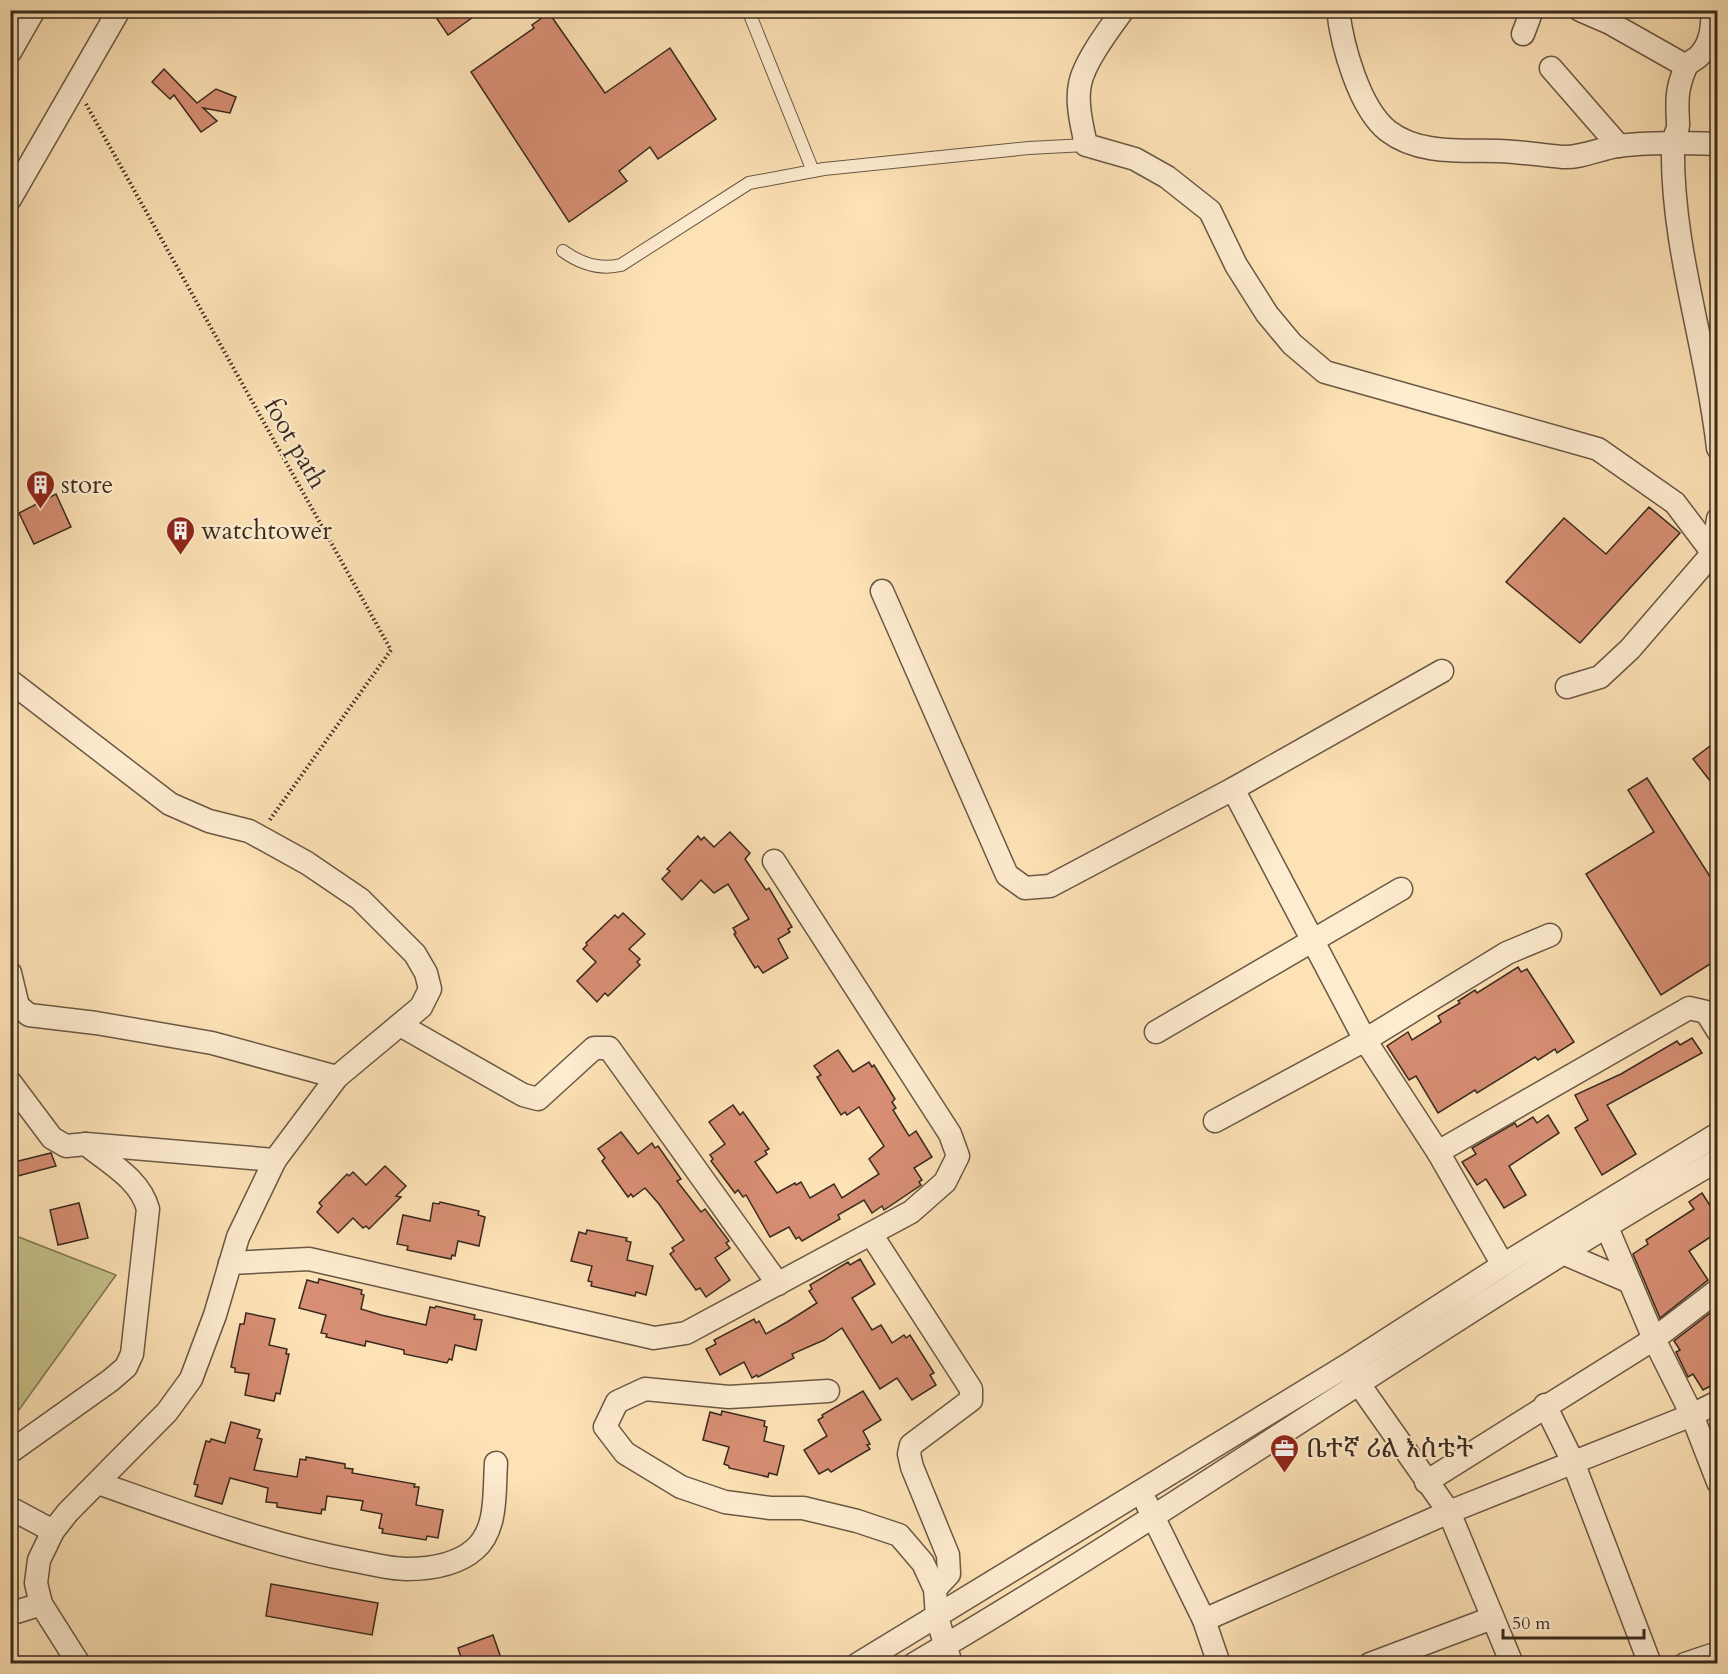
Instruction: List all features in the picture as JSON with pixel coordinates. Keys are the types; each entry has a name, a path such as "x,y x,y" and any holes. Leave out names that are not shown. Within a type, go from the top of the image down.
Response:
{"street":[{"path":"10,52 34,10"},
{"path":"10,199 120,10"},
{"path":"1123,10 1103,36 1080,83 1080,120 1086,145 1135,159 1167,177 1210,211 1236,265 1267,314 1292,344 1325,372 1599,449 1675,503 1715,557"},
{"path":"1338,10 1348,63 1363,93 1376,117 1388,131 1406,140 1458,152 1496,151 1563,157 1619,146 1673,142 1718,144"},
{"path":"1523,33 1532,10"},
{"path":"1580,10 1610,23 1686,66"},
{"path":"1712,10 1711,34 1704,51 1686,66 1678,88 1675,111 1678,124 1673,142 1676,222 1714,387 1718,448"},
{"path":"1551,68 1619,146"},
{"path":"1567,687 1600,677 1630,649 1715,557 1718,519"},
{"path":"882,591 1007,874 1025,888 1050,885 1233,789 1442,671"},
{"path":"10,681 170,804 209,821 249,831 307,863 360,899 415,954 426,973 430,989 421,1007 337,1077 275,1160 238,1237 215,1315 191,1379 167,1412 68,1512 53,1531 39,1560 36,1583 41,1604 79,1664"},
{"path":"1233,789 1365,1040 1438,1152 1503,1265"},
{"path":"230,1263 309,1258 654,1338 686,1333 910,1212 945,1182 958,1156 950,1134 774,861"},
{"path":"1156,1032 1401,889"},
{"path":"1215,1121 1365,1040 1508,953 1550,935"},
{"path":"10,973 14,1008 29,1015 96,1023 212,1043 337,1077"},
{"path":"1438,1152 1689,1008 1706,1012 1718,1031"},
{"path":"400,1025 523,1095 538,1099 594,1048 609,1048 778,1284"},
{"path":"10,1082 52,1138 66,1146 86,1144 275,1160"},
{"path":"858,1664 1140,1490 1352,1375 1561,1253 1602,1215 1718,1134"},
{"path":"10,1452 111,1380 126,1367 132,1354 148,1209 144,1195 135,1184 86,1144"},
{"path":"914,1664 948,1654 1153,1517 1503,1265 1540,1242 1718,1160"},
{"path":"1602,1215 1654,1339 1692,1415 1718,1482"},
{"path":"871,1234 971,1389 971,1400 911,1445 909,1454 912,1467 948,1555 949,1574 935,1588"},
{"path":"1540,1242 1630,1282"},
{"path":"1426,1482 1545,1405 1654,1339 1718,1290"},
{"path":"1352,1375 1449,1512 1512,1664"},
{"path":"828,1391 729,1397 645,1389 617,1402 605,1427 625,1453 681,1486 725,1502 770,1508 803,1508 857,1521 899,1535 923,1563 935,1588 937,1617 948,1654"},
{"path":"1204,1620 1449,1512 1692,1415 1718,1402"},
{"path":"1545,1405 1573,1462 1650,1664"},
{"path":"98,1483 211,1523 319,1554 404,1569 438,1566 460,1559 476,1548 492,1525 496,1463"},
{"path":"1140,1490 1204,1620 1219,1664"},
{"path":"10,1508 53,1531"},
{"path":"10,1614 41,1604"},
{"path":"1370,1664 1492,1618"},
{"path":"1685,1664 1718,1653"}],"lane":[{"path":"748,10 813,171"},
{"path":"563,251 576,260 593,266 606,268 621,265 749,183 813,171 953,155 1086,145"}],"path":[{"name":"foot path","path":"76,86 391,650 258,836"}],"shaded area":[{"path":"11,1234 116,1275 11,1421"}],"building":[{"path":"431,10 483,10 448,35"},
{"path":"549,13 605,93 670,48 716,119 658,159 650,147 619,171 627,181 569,222 471,72 534,28 532,25"},
{"path":"164,69 197,103 216,89 236,97 230,113 203,108 217,121 201,132 174,95 170,99 152,82"},
{"path":"56,494 71,527 34,544 19,513"},
{"path":"1649,507 1680,533 1580,643 1506,582 1564,518 1606,554"},
{"path":"1718,740 1718,791 1693,759"},
{"path":"1647,778 1718,889 1718,959 1661,995 1586,874 1654,832 1628,790"},
{"path":"730,832 750,853 745,859 766,890 769,888 792,927 788,929 790,932 778,939 788,958 763,973 758,966 755,968 734,934 736,933 733,928 749,919 728,884 714,893 701,880 682,900 662,879 670,871 667,869 698,836 701,840 704,837 714,847"},
{"path":"623,913 645,934 629,949 640,959 637,962 640,965 608,996 605,993 597,1002 577,981 596,962 583,949 586,943 615,915 618,918"},
{"path":"1518,967 1521,972 1527,969 1574,1042 1557,1053 1555,1049 1538,1060 1535,1057 1477,1093 1475,1090 1438,1113 1416,1076 1409,1080 1387,1046 1408,1032 1412,1040 1441,1022 1438,1016 1460,1003 1458,1001 1475,990 1477,993"},
{"path":"1692,1038 1702,1053 1607,1105 1636,1154 1602,1175 1575,1128 1588,1120 1575,1095 1621,1074 1677,1041 1680,1045"},
{"path":"838,1050 853,1072 869,1062 872,1067 874,1065 895,1099 892,1102 896,1108 893,1110 909,1136 916,1131 932,1157 914,1168 922,1180 919,1182 921,1185 884,1210 882,1206 872,1213 864,1200 838,1215 840,1219 802,1241 799,1237 796,1239 789,1227 770,1237 746,1195 743,1197 738,1190 735,1193 711,1161 713,1159 710,1155 725,1144 709,1122 733,1105 740,1115 743,1112 769,1149 765,1151 767,1154 755,1162 777,1193 801,1182 810,1198 834,1184 842,1198 879,1174 869,1159 884,1146 859,1107 847,1115 845,1112 841,1115 817,1077 821,1075 814,1066"},
{"path":"1548,1115 1559,1133 1509,1166 1526,1195 1504,1208 1486,1179 1477,1185 1462,1162 1476,1154 1472,1148 1515,1123 1517,1127 1533,1117 1537,1123"},
{"path":"621,1132 638,1154 652,1143 655,1148 658,1146 681,1179 677,1181 701,1212 705,1209 729,1241 726,1243 730,1248 715,1258 730,1280 706,1297 700,1288 696,1290 670,1254 674,1251 672,1248 684,1240 659,1204 645,1188 633,1197 631,1194 628,1197 602,1161 605,1158 598,1149"},
{"path":"51,1153 56,1166 10,1178 10,1163"},
{"path":"385,1166 406,1186 396,1196 401,1197 369,1229 366,1226 363,1228 353,1218 338,1233 317,1212 322,1206 319,1203 347,1174 349,1176 353,1172 366,1185"},
{"path":"1702,1193 1718,1218 1718,1232 1689,1251 1708,1280 1660,1318 1633,1254 1648,1244 1646,1240 1694,1209 1689,1202"},
{"path":"440,1202 479,1211 478,1215 485,1217 479,1246 458,1241 455,1256 452,1255 451,1259 407,1250 408,1246 397,1244 403,1215 430,1221 433,1203 439,1204"},
{"path":"79,1203 88,1238 58,1245 50,1210"},
{"path":"587,1230 627,1238 626,1241 631,1242 627,1260 653,1266 646,1295 636,1292 635,1296 591,1286 592,1282 588,1281 592,1266 571,1261 579,1232 586,1234"},
{"path":"860,1259 875,1284 852,1298 872,1330 881,1325 892,1343 904,1335 906,1338 910,1335 934,1373 930,1375 936,1385 912,1400 897,1378 880,1389 842,1328 824,1340 792,1354 794,1358 758,1377 757,1375 752,1378 744,1362 720,1375 706,1349 716,1344 714,1340 754,1319 756,1323 759,1321 766,1334 817,1303 809,1291 812,1289 810,1285 848,1262 850,1265"},
{"path":"319,1279 362,1290 361,1294 364,1295 361,1309 381,1315 426,1325 430,1307 435,1308 436,1306 475,1315 474,1319 482,1320 476,1350 455,1345 452,1360 449,1359 447,1363 404,1354 404,1350 366,1341 365,1346 326,1337 327,1334 321,1333 326,1315 299,1308 307,1280 318,1283"},
{"path":"1718,1307 1718,1382 1703,1390 1693,1374 1688,1377 1676,1352 1680,1350 1674,1341"},
{"path":"246,1313 275,1319 269,1345 287,1349 286,1354 289,1354 280,1394 276,1393 274,1401 245,1395 249,1374 235,1372 235,1368 231,1367 240,1324 244,1324"},
{"path":"863,1391 881,1420 863,1431 870,1444 867,1445 870,1449 831,1472 828,1469 819,1474 804,1450 827,1436 818,1420 823,1417 822,1415"},
{"path":"722,1411 765,1421 764,1426 767,1427 764,1441 784,1446 777,1475 769,1473 768,1477 729,1468 724,1464 729,1447 703,1440 710,1412 721,1415"},
{"path":"231,1422 260,1430 257,1438 262,1439 254,1470 297,1477 300,1459 306,1460 306,1457 345,1464 345,1468 353,1469 352,1473 415,1484 414,1487 419,1487 416,1505 443,1510 438,1538 427,1536 426,1540 382,1533 383,1529 379,1528 382,1514 361,1510 363,1501 327,1496 325,1510 322,1509 321,1514 277,1507 277,1503 266,1502 268,1488 230,1478 222,1504 195,1496 198,1485 194,1484 206,1441 210,1442 211,1439 225,1443"},
{"path":"271,1584 378,1603 372,1635 266,1616"},
{"path":"493,1635 501,1658 494,1660 496,1664 463,1664 458,1648"}],"place":[{"name":"store","path":"40,510"},
{"name":"watchtower","path":"180,556"},
{"name":"ቤተኛ ሪል እስቴት","path":"1285,1474"}]}
